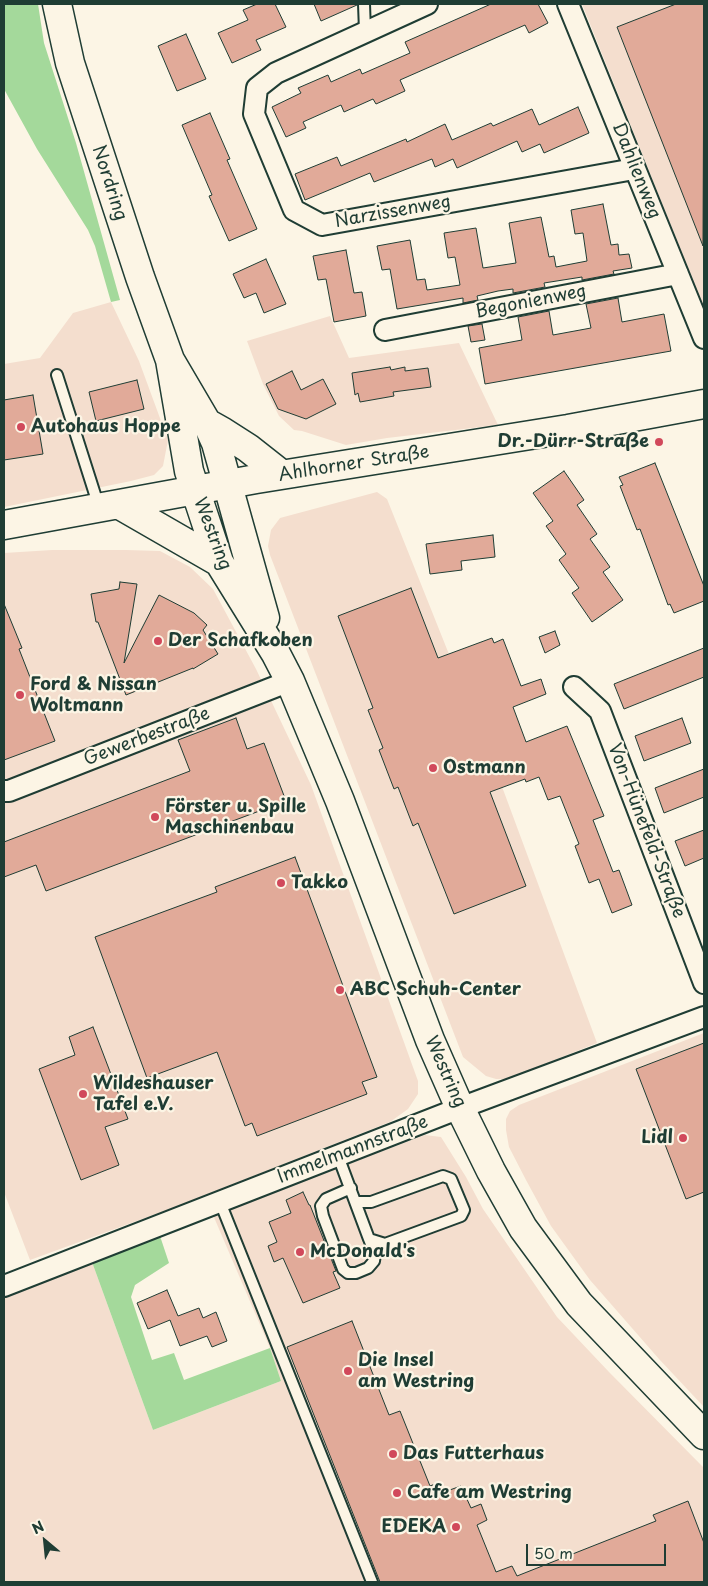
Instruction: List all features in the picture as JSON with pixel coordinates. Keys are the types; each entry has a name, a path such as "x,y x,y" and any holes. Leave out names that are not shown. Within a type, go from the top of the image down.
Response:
{"main road":[{"name":"Nordring","path":"57,4 73,72 134,260 170,360 189,471 195,490"},
{"name":"Nordring","path":"170,360 207,423 216,443 226,484"},
{"name":"Ahlhorner Straße","path":"4,521 110,506 281,474 471,446 704,404"},
{"path":"207,423 248,448 281,474"},
{"name":"Westring","path":"226,484 276,654"},
{"name":"Westring","path":"195,490 219,562 276,654 290,681 340,801 426,1031 460,1108 492,1171 524,1228 579,1304 704,1435"},
{"path":"110,506 219,562"}],"street":[{"name":"Narzissenweg","path":"427,4 276,73 257,88 254,114 294,210 322,225 634,169"},
{"name":"Dahlienweg","path":"568,4 704,338"},
{"name":"Begonienweg","path":"384,330 678,274"},
{"name":"Gewerbestraße","path":"4,791 27,784 290,681"},
{"name":"Von-Hünefeld-Straße","path":"574,687 600,711 704,983"},
{"name":"Immelmannstraße","path":"4,1286 460,1108 704,1017"}],"lane":[{"path":"364,4 365,31"},
{"path":"57,375 110,506"},
{"path":"338,1156 351,1188 375,1254 374,1261 368,1268 356,1273 348,1273 343,1268 321,1206 326,1199 351,1188"},
{"path":"356,1202 371,1202 443,1176 451,1179 464,1210 461,1216 385,1244 370,1239"},
{"path":"220,1202 372,1582"}],"shaded area":[{"path":"582,4 704,4 704,308"},
{"path":"111,302 139,361 168,440 163,466 154,475 131,481 4,507 4,364 40,358 73,313"},
{"path":"330,316 349,358 459,343 498,425 387,438 346,445 294,430 279,416 263,384 247,341"},
{"path":"377,492 387,499 504,792 597,1043 507,1079 496,1079 486,1076 463,1057 268,546 271,530 280,518"},
{"path":"52,550 160,551 190,567 213,589 256,669 311,785 418,1081 418,1094 408,1109 390,1122 175,1207 30,1260 4,1192 4,553"},
{"path":"704,1033 704,1407 590,1280 551,1226 509,1147 506,1119 510,1111 519,1105"},
{"path":"425,1135 441,1137 483,1209 557,1317 704,1468 704,1582 4,1582 4,1294 92,1262 153,1430 281,1381 270,1348 213,1215"}],"green space":[{"path":"4,4 38,4 44,43 76,143 120,300 111,302 95,246 88,230 37,149 4,89"},
{"path":"160,1236 169,1263 135,1285 131,1297 152,1360 174,1353 184,1380 270,1348 281,1381 153,1430 92,1262"}],"building":[{"path":"257,4 275,4 286,27 256,40 261,50 232,63 218,33 248,20 243,10"},
{"path":"314,4 357,4 357,5 321,21"},
{"path":"491,4 538,4 548,23 529,33 525,25 400,80 405,91 376,104 373,99 344,112 341,105 303,122 306,128 286,137 272,107 301,93 298,88 328,75 331,82 360,69 362,74 410,53 405,42"},
{"path":"676,4 704,4 703,246 617,27"},
{"path":"186,34 206,79 177,91 158,46"},
{"path":"578,107 589,133 544,153 540,144 522,152 517,141 457,168 453,159 435,167 432,159 374,182 370,173 305,200 295,174 337,157 341,166 406,139 407,142 445,124 452,140 491,123 493,126 532,109 539,125"},
{"path":"210,113 230,159 227,160 257,229 229,241 209,196 212,195 182,125"},
{"path":"603,204 611,245 618,244 619,255 629,254 632,268 613,271 614,274 582,280 582,277 544,283 545,287 513,293 513,289 498,291 477,296 478,300 463,303 463,298 397,309 390,269 382,270 377,246 410,240 417,280 425,279 427,290 460,285 455,257 448,258 444,233 476,228 483,268 516,263 509,223 541,217 549,257 554,256 556,267 587,261 583,233 575,234 571,210"},
{"path":"346,250 354,293 362,292 366,316 334,322 326,279 318,280 313,256"},
{"path":"266,259 286,304 264,313 256,293 244,298 233,274"},
{"path":"618,298 622,322 664,314 671,351 485,384 479,348 522,340 518,317 549,311 553,335 591,328 586,304"},
{"path":"482,324 485,340 471,342 468,326"},
{"path":"390,367 391,370 405,367 405,371 428,368 431,387 393,392 394,396 360,402 358,393 355,395 352,373"},
{"path":"292,371 301,390 323,379 336,404 306,419 278,409 266,384"},
{"path":"137,380 144,409 96,421 89,392"},
{"name":"Autohaus Hoppe","path":"33,395 43,454 4,460 4,400"},
{"path":"655,463 704,586 704,601 674,613 670,604 668,605 640,529 637,530 620,486 623,485 619,477"},
{"path":"564,471 584,500 577,505 597,534 590,539 610,567 603,572 623,600 592,622 572,593 579,588 559,560 566,554 546,526 553,521 533,493"},
{"path":"493,535 495,557 461,561 462,570 430,574 426,544"},
{"name":"Der Schafkoben","path":"120,582 137,584 124,663 159,595 194,613 207,625 203,630 218,654 193,669 126,695 98,622 96,622 91,594 119,589"},
{"name":"Ostmann","path":"411,588 438,658 492,638 494,643 503,639 521,686 541,679 546,694 513,707 526,742 567,726 604,816 593,820 613,872 619,870 632,905 612,913 599,879 589,883 575,846 579,844 560,796 548,800 539,777 526,782 525,779 490,792 526,886 454,914 418,823 413,826 398,787 394,789 379,750 383,748 368,710 373,708 338,616"},
{"name":"Ford & Nissan Woltmann","path":"4,604 22,648 19,649 55,741 4,760"},
{"path":"555,631 560,645 545,653 539,637"},
{"path":"704,648 704,677 624,709 614,684"},
{"name":"Förster u. Spille Maschinenbau","path":"236,718 247,749 264,743 286,801 46,891 36,865 4,877 4,842 190,771 178,740"},
{"path":"682,718 691,743 644,761 635,736"},
{"path":"704,769 704,797 664,813 655,788"},
{"path":"704,830 704,858 685,866 675,841"},
{"path":"295,857 377,1077 362,1082 367,1094 257,1136 252,1123 245,1126 217,1052 147,1078 95,937 217,892 215,887"},
{"name":"Wildeshauser Tafel e.V.","path":"93,1027 128,1119 105,1127 119,1165 81,1180 39,1069 75,1055 69,1037"},
{"name":"Lidl","path":"704,1043 704,1192 686,1199 636,1069"},
{"name":"McDonald's","path":"303,1192 336,1271 333,1272 340,1288 303,1303 283,1258 274,1262 268,1246 277,1242 269,1222 291,1213 286,1200"},
{"path":"167,1290 178,1316 199,1308 203,1318 216,1312 227,1341 212,1347 207,1336 180,1346 170,1320 148,1329 137,1303"},
{"path":"352,1321 389,1415 400,1411 430,1486 440,1482 444,1492 461,1486 471,1508 481,1504 487,1520 477,1525 496,1572 512,1566 517,1576 656,1521 653,1515 688,1501 704,1543 704,1582 380,1582 287,1347"}],"place":[{"name":"Autohaus Hoppe","path":"21,427"},
{"name":"Dr.-Dürr-Straße","path":"659,442"},
{"name":"Der Schafkoben","path":"158,641"},
{"name":"Ford & Nissan Woltmann","path":"20,695"},
{"name":"Ostmann","path":"433,768"},
{"name":"Förster u. Spille Maschinenbau","path":"155,817"},
{"name":"Takko","path":"281,883"},
{"name":"ABC Schuh-Center","path":"340,990"},
{"name":"Wildeshauser Tafel e.V.","path":"83,1094"},
{"name":"Lidl","path":"683,1138"},
{"name":"McDonald's","path":"300,1252"},
{"name":"Die Insel am Westring","path":"348,1371"},
{"name":"Das Futterhaus","path":"393,1454"},
{"name":"Cafe am Westring","path":"397,1493"},
{"name":"EDEKA","path":"456,1527"}]}
